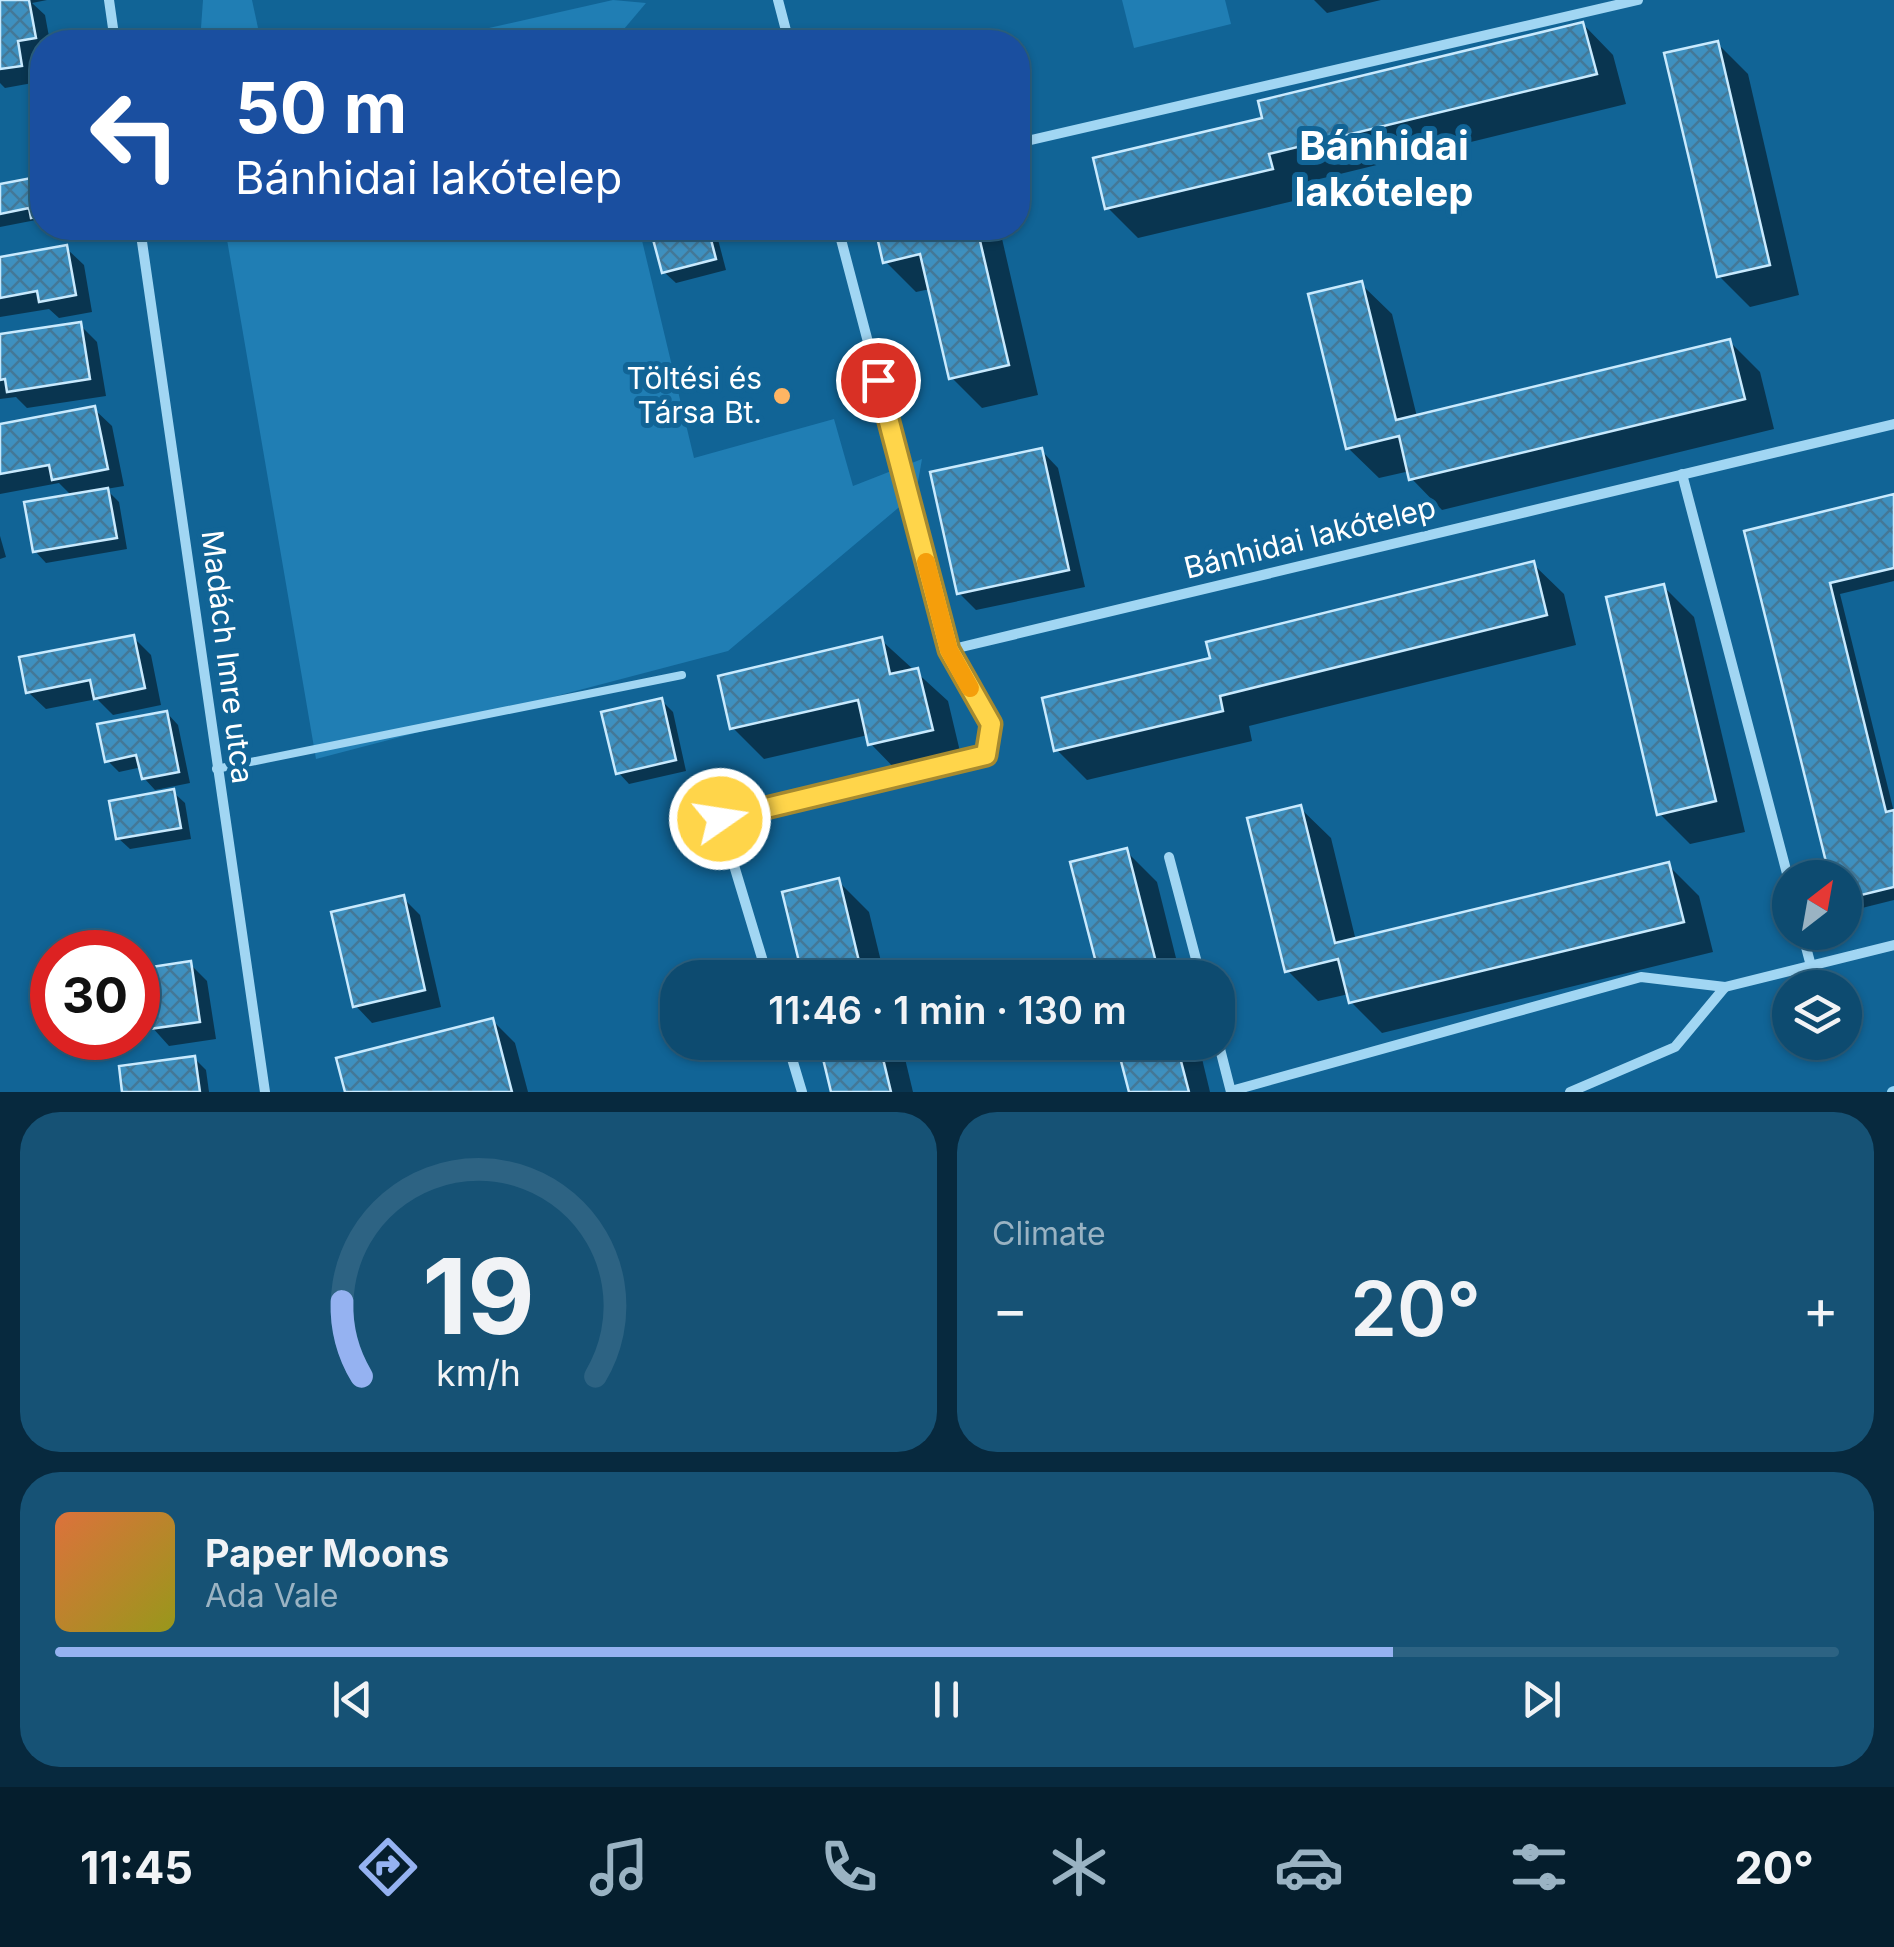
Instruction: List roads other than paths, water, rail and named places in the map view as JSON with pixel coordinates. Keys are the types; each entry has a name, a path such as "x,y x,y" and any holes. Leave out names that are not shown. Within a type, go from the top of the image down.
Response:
{"street":[{"path":"110,0 114,30"},
{"path":"778,0 786,30"},
{"path":"1030,140 1638,0"},
{"name":"Madách Imre utca","path":"142,240 196,592 215,769 264,1092"},
{"path":"763,960 720,819 986,755 991,724 949,650 841,240"},
{"name":"Bánhidai lakótelep","path":"949,650 1894,424"},
{"path":"1682,474 1783,860"},
{"path":"1169,857 1196,960"},
{"path":"1223,1060 1231,1091 1641,977 1724,987 1894,945"},
{"path":"1807,950 1811,966"},
{"path":"1570,1092 1675,1047 1724,987"},
{"path":"792,1060 802,1092"}],"lane":[{"path":"215,769 682,675"}],"place":[{"name":"Töltési és Társa Bt.","path":"782,396"}],"district":[{"name":"Bánhidai lakótelep","path":"1384,169"}]}
